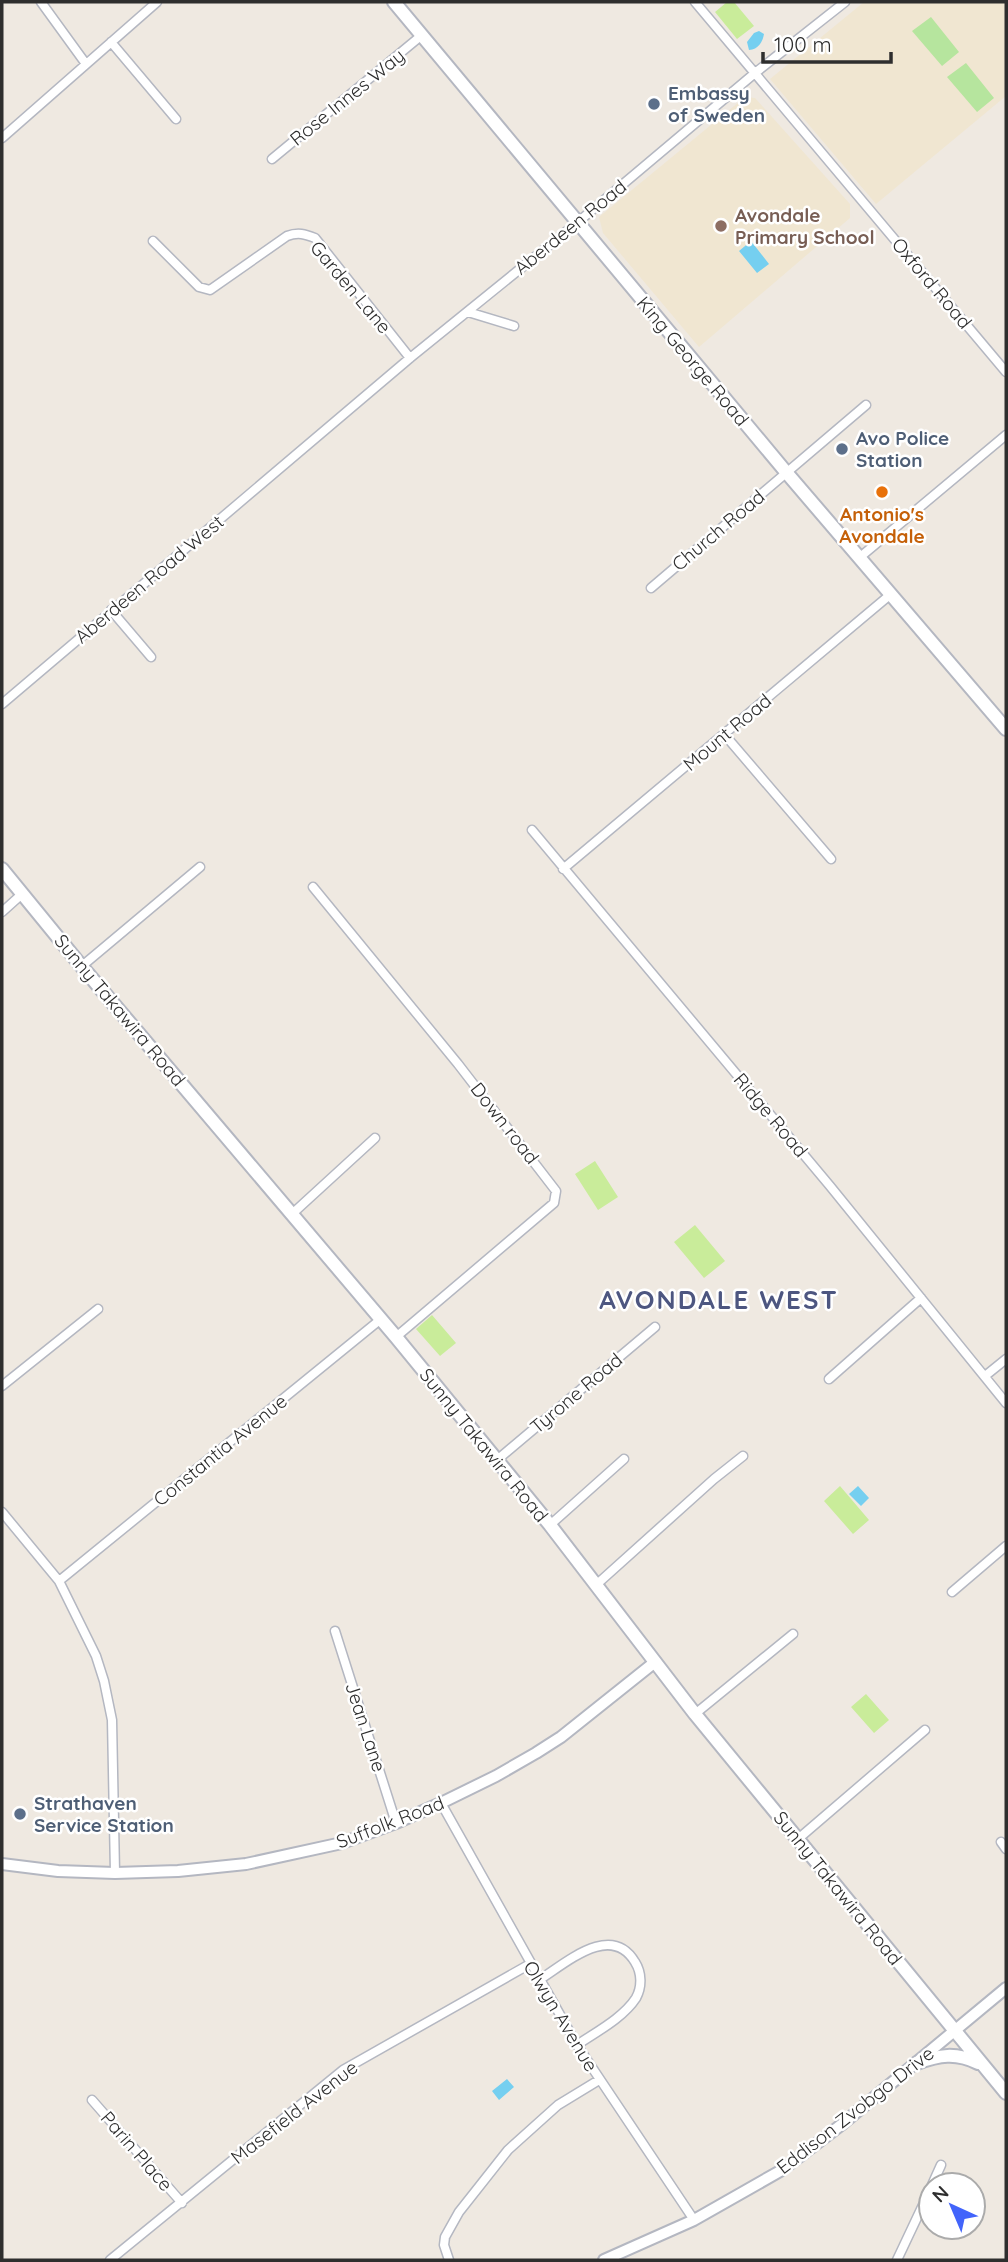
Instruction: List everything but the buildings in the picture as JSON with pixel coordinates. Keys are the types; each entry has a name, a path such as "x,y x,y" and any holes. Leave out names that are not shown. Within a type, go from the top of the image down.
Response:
{"main road":[{"name":"King George Road","path":"394,2 786,472 1001,718 1006,729"},
{"name":"Sunny Takawira Road","path":"2,869 396,1337 550,1525 695,1714 1006,2093"},
{"path":"917,2063 942,2055 955,2055 981,2064"}],"street":[{"path":"41,2 86,64"},
{"path":"2,138 157,2"},
{"name":"Oxford Road","path":"695,2 1006,372"},
{"name":"Aberdeen Road","path":"296,454 845,2"},
{"name":"Rose Innes Way","path":"272,159 422,36"},
{"path":"111,42 176,119"},
{"name":"Garden Lane","path":"153,241 199,287 210,290 287,236 300,233 315,238 410,358"},
{"path":"468,312 514,326"},
{"name":"Church Road","path":"651,588 866,405"},
{"path":"859,558 1006,435"},
{"name":"Aberdeen Road West","path":"2,704 296,454"},
{"name":"Mount Road","path":"563,869 891,594"},
{"path":"111,610 151,657"},
{"path":"724,734 831,859"},
{"name":"Ridge Road","path":"532,830 830,1186 1006,1403"},
{"path":"82,966 200,867"},
{"name":"Down road","path":"313,887 458,1063 556,1191 554,1203 396,1337"},
{"path":"2,912 22,894"},
{"path":"292,1214 375,1138"},
{"path":"830,1379 921,1298"},
{"path":"2,1387 98,1309"},
{"name":"Constantia Avenue","path":"59,1581 381,1319"},
{"name":"Tyrone Road","path":"496,1460 655,1327"},
{"path":"985,1376 1006,1359"},
{"path":"596,1585 743,1456"},
{"path":"550,1525 624,1459"},
{"path":"2,1512 59,1581 96,1656 109,1699 112,1720 115,1873"},
{"path":"952,1592 1006,1546"},
{"name":"Jean Lane","path":"335,1631 397,1823"},
{"path":"695,1714 793,1634"},
{"name":"Suffolk Road","path":"2,1864 58,1871 115,1873 246,1864 342,1843 397,1823 496,1776 553,1742 655,1662"},
{"path":"798,1839 925,1730"},
{"name":"Olwyn Avenue","path":"441,1803 577,2045 694,2220"},
{"path":"539,1980 597,1945 620,1946 633,1958 640,1975 636,1997 625,2011 577,2045"},
{"name":"Masefield Avenue","path":"110,2260 343,2070 530,1965"},
{"name":"Eddison Zvobgo Drive","path":"604,2260 694,2220 782,2170 1006,1988"},
{"path":"449,2260 444,2245 445,2237 459,2212 508,2150 558,2105 599,2080"},
{"name":"Parin Place","path":"92,2100 182,2203"},
{"path":"939,2171 942,2165"},
{"path":"897,2260 917,2218"}],"shaded area":[{"path":"864,2 1006,2 1006,96 876,204 770,79"},
{"name":"Avondale Primary School","path":"745,97 755,98 850,204 850,218 699,347 603,233 599,217"}],"green space":[{"path":"727,2 734,2 754,26 737,39 715,12"},
{"path":"931,17 959,52 942,66 912,31"},
{"path":"966,63 994,98 977,112 947,77"},
{"path":"595,1161 618,1197 598,1210 575,1174"},
{"path":"695,1225 725,1261 704,1278 674,1242"},
{"path":"432,1315 456,1343 440,1356 416,1329"},
{"path":"840,1486 869,1520 853,1534 824,1501"},
{"path":"866,1694 889,1720 874,1733 851,1707"}],"water":[{"path":"759,31 764,34 761,42 749,50 747,42"},
{"path":"751,241 769,264 757,273 739,251"},
{"path":"858,1486 869,1498 861,1506 849,1494"},
{"path":"507,2079 514,2087 499,2100 492,2091"}],"place":[{"name":"Embassy of Sweden","path":"654,104"},
{"name":"Avondale Primary School","path":"721,226"},
{"name":"Avo Police Station","path":"842,449"},
{"name":"Antonio's Avondale","path":"882,492"},
{"name":"Strathaven Service Station","path":"20,1814"}],"district":[{"name":"AVONDALE WEST","path":"719,1299"}]}
